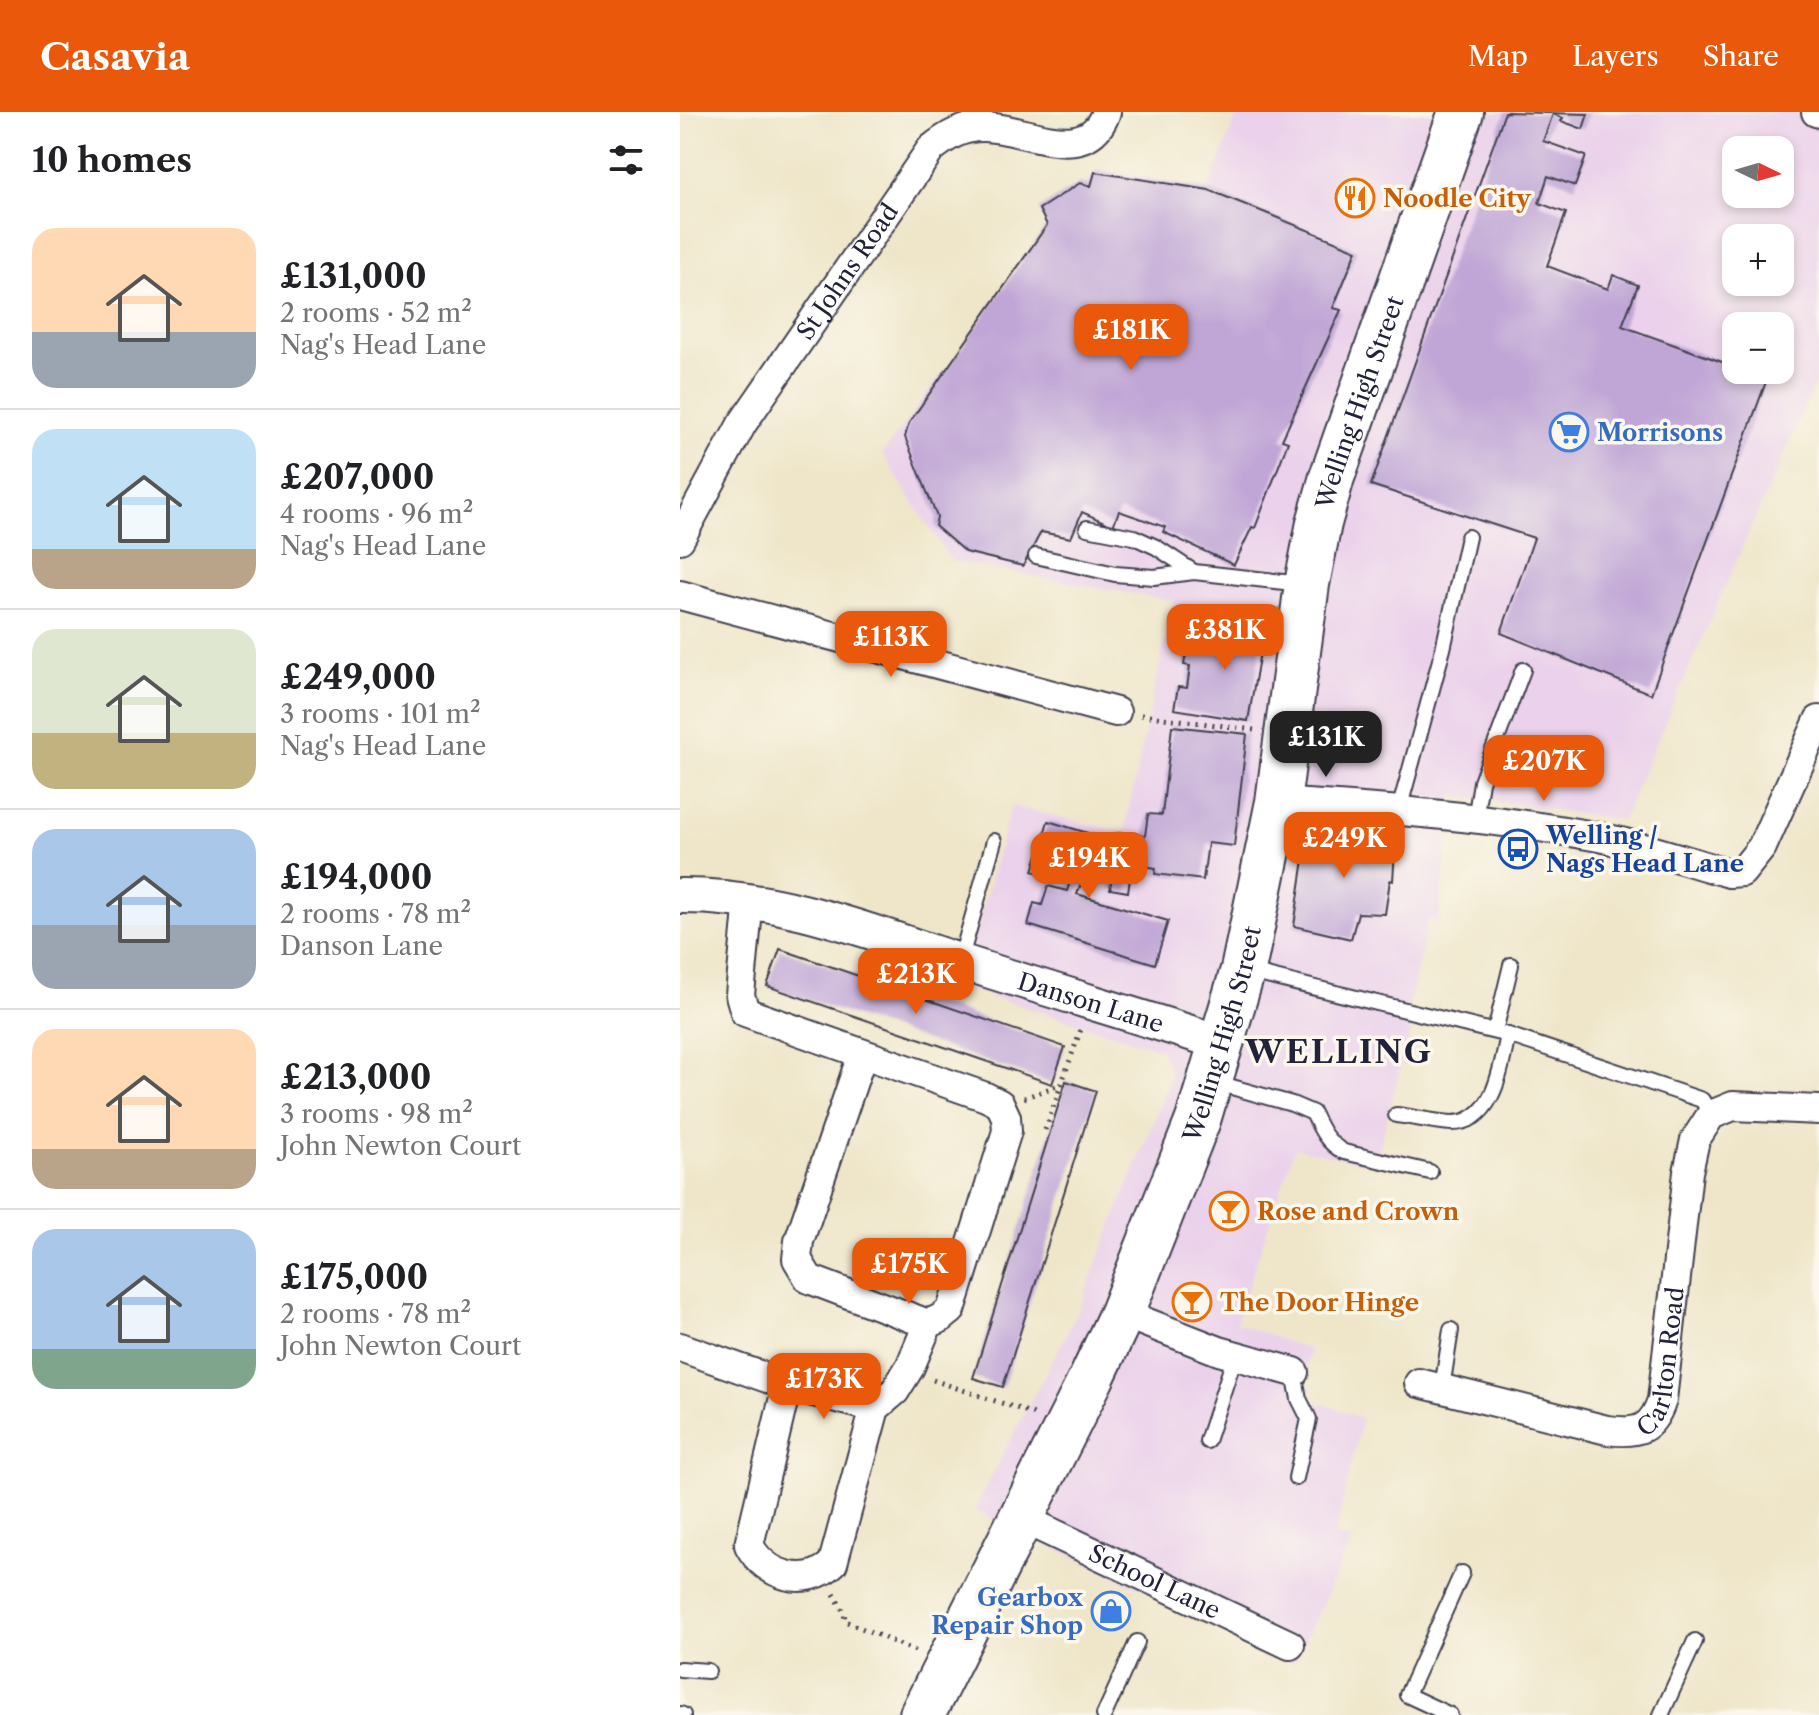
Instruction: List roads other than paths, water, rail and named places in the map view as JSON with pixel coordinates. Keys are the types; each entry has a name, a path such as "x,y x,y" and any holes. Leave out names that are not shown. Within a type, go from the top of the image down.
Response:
{"main road":[{"name":"Welling High Street","path":"922,1715 1069,1425 1122,1313 1198,1120 1243,970 1278,802 1307,584 1319,523 1332,477 1461,112"}],"street":[{"name":"St Johns Road","path":"680,539 742,424 931,149 947,136 967,128 985,126 1071,142 1089,137 1102,124 1106,112"},
{"path":"680,595 1116,712"},
{"path":"1278,802 1399,810 1601,838 1729,873 1742,872 1762,847 1819,720"},
{"name":"Danson Lane","path":"680,896 749,899 839,921 1091,1002 1216,1062"},
{"path":"749,899 740,995 745,1012 986,1097 1001,1107 1006,1117 1007,1131 951,1310 928,1324 907,1372 895,1391 875,1408 833,1563 823,1573 807,1577 778,1573 755,1557 749,1545 787,1385"},
{"path":"862,1055 799,1241 797,1259 809,1279 928,1324"},
{"path":"1711,1115 1733,1106 1819,1110"},
{"name":"Carlton Road","path":"1430,1385 1607,1430 1628,1433 1656,1419 1662,1400 1688,1172 1695,1140 1711,1115"},
{"path":"1122,1313 1235,1356 1294,1372"},
{"path":"680,1347 787,1385 875,1408"},
{"name":"School Lane","path":"1021,1518 1290,1645"}],"lane":[{"path":"1087,528 1134,537 1156,547 1194,572"},
{"path":"1399,810 1443,649 1468,537"},
{"path":"1036,556 1115,574 1154,577 1194,572 1307,584"},
{"path":"1475,819 1481,782 1523,670"},
{"path":"960,961 994,841"},
{"path":"1492,1030 1497,1023 1511,965"},
{"path":"1243,970 1492,1030 1702,1100 1711,1115"},
{"path":"1396,1115 1455,1123 1479,1114 1496,1086 1508,1035"},
{"path":"1216,1062 1313,1113 1324,1136 1334,1147 1430,1172"},
{"path":"1430,1385 1451,1330"},
{"path":"1207,1441 1235,1356"},
{"path":"1294,1372 1299,1399 1309,1419 1296,1478"},
{"path":"1450,1715 1407,1695 1462,1573"},
{"path":"1661,1715 1695,1641"},
{"path":"1104,1715 1137,1642"},
{"path":"680,1669 708,1671"}],"place":[{"name":"Noodle City","path":"1355,198"},
{"name":"Morrisons","path":"1569,432"},
{"name":"Welling / Nags Head Lane","path":"1518,849"},
{"name":"Rose and Crown","path":"1229,1211"},
{"name":"The Door Hinge","path":"1192,1302"},
{"name":"Gearbox Repair Shop","path":"1111,1611"}],"district":[{"name":"WELLING","path":"1339,1051"}]}
